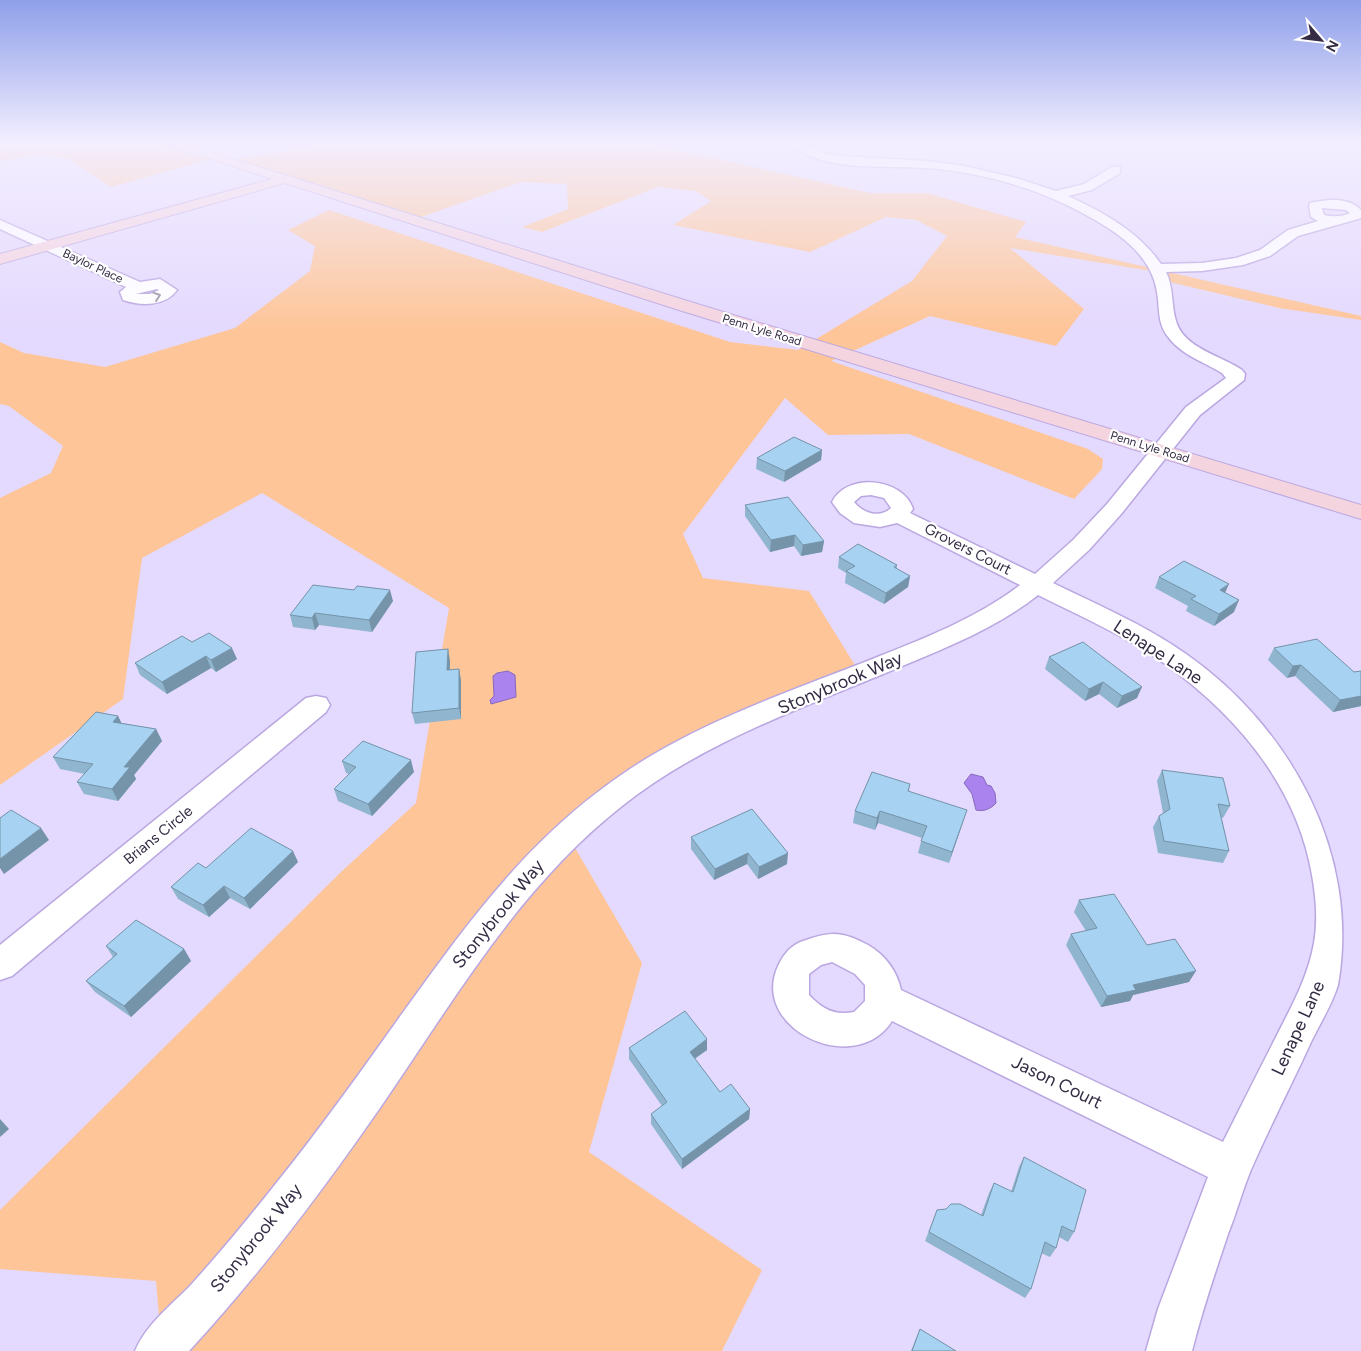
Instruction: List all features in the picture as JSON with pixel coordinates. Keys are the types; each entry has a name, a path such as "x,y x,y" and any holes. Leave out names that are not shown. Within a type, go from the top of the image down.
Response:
{"street":[{"path":"0,259 196,204"},
{"name":"Penn Lyle Road","path":"365,204 688,307 1361,512"},
{"path":"1072,204 1118,229 1147,254 1157,268 1202,267 1238,262 1265,253 1293,233 1334,221"},
{"name":"Baylor Place","path":"0,224 138,287"},
{"name":"Stonybrook Way","path":"158,1351 193,1316 270,1227 486,924 518,884 565,835 608,799 660,764 699,744 961,631 1003,608 1038,584 1085,542 1162,451 1192,412 1235,380 1236,374 1189,348 1175,335 1166,320 1163,283 1157,268"},
{"name":"Grovers Court","path":"898,514 1038,584"},
{"name":"Lenape Lane","path":"1038,584 1138,635 1176,659 1230,703 1271,749 1293,781 1311,816 1324,853 1332,897 1331,933 1320,986 1232,1167 1180,1310 1170,1351"},
{"name":"Brians Circle","path":"0,964 316,705"},
{"name":"Jason Court","path":"883,998 1232,1167"}],"shaded area":[{"path":"375,204 458,204 421,217"},
{"path":"568,204 614,204 542,232 522,227 568,209"},
{"path":"706,204 965,204 1026,222 1015,237 1361,316 1361,320 1279,308 1161,280 1158,272 1010,248 1084,309 1056,346 930,316 831,361 1088,449 1103,459 1102,469 1074,499 909,434 828,435 785,398 683,534 703,578 809,591 861,675 697,744 564,829 642,963 589,1152 762,1270 722,1351 162,1351 156,1281 0,1269 0,1210 341,872 416,803 449,608 262,493 142,558 123,699 0,785 0,498 51,473 63,446 9,406 0,404 0,342 24,353 105,367 235,328 310,271 315,246 288,230 329,210 730,342 798,350 912,281 947,236 916,220 886,217 810,252 673,225"},
{"path":"508,671 515,675 516,697 491,704 490,700 494,696 493,676 497,673"},
{"path":"971,774 983,777 987,785 991,786 995,793 996,803 994,805 981,811 976,810 972,794 964,783"}],"building":[{"path":"794,437 822,450 785,471 757,458"},
{"path":"788,497 824,541 803,545 795,535 771,540 745,505"},
{"path":"858,544 897,565 894,567 910,576 886,593 846,571 855,566 839,557"},
{"path":"1184,561 1229,584 1220,590 1239,600 1219,614 1191,599 1196,596 1159,577"},
{"path":"313,585 354,590 357,586 390,590 369,620 315,613 312,618 290,615"},
{"path":"209,633 232,648 211,660 206,656 162,682 135,663 182,636 192,642"},
{"path":"1317,639 1354,672 1361,671 1361,696 1340,700 1301,665 1293,666 1274,648"},
{"path":"1083,642 1142,687 1122,696 1103,682 1089,689 1049,657"},
{"path":"448,649 447,670 459,669 459,708 412,713 416,652"},
{"path":"96,712 118,716 113,722 156,729 124,767 130,767 112,789 77,782 93,764 53,757"},
{"path":"363,741 411,760 368,804 334,789 356,767 342,761"},
{"path":"1162,770 1223,778 1230,806 1218,804 1229,851 1164,841 1159,816 1170,809"},
{"path":"872,772 910,784 908,791 967,810 952,852 921,841 927,826 880,811 877,818 855,811"},
{"path":"752,809 788,853 759,867 748,853 715,869 691,837"},
{"path":"11,810 41,828 0,859 0,818"},
{"path":"251,828 293,851 244,898 224,886 203,905 171,887 198,863 206,868"},
{"path":"1114,894 1147,945 1175,939 1196,971 1133,985 1136,990 1107,996 1071,934 1097,928 1079,900"},
{"path":"136,920 184,949 124,1006 86,981 117,954 106,946"},
{"path":"685,1011 707,1039 690,1052 720,1092 731,1084 750,1109 682,1159 651,1114 667,1102 629,1048"},
{"path":"1024,1157 1086,1190 1074,1232 1062,1226 1056,1248 1045,1242 1031,1289 929,1232 937,1210 946,1209 951,1204 960,1204 983,1216 994,1183 1013,1192"},
{"path":"920,1329 956,1351 912,1351"}]}
